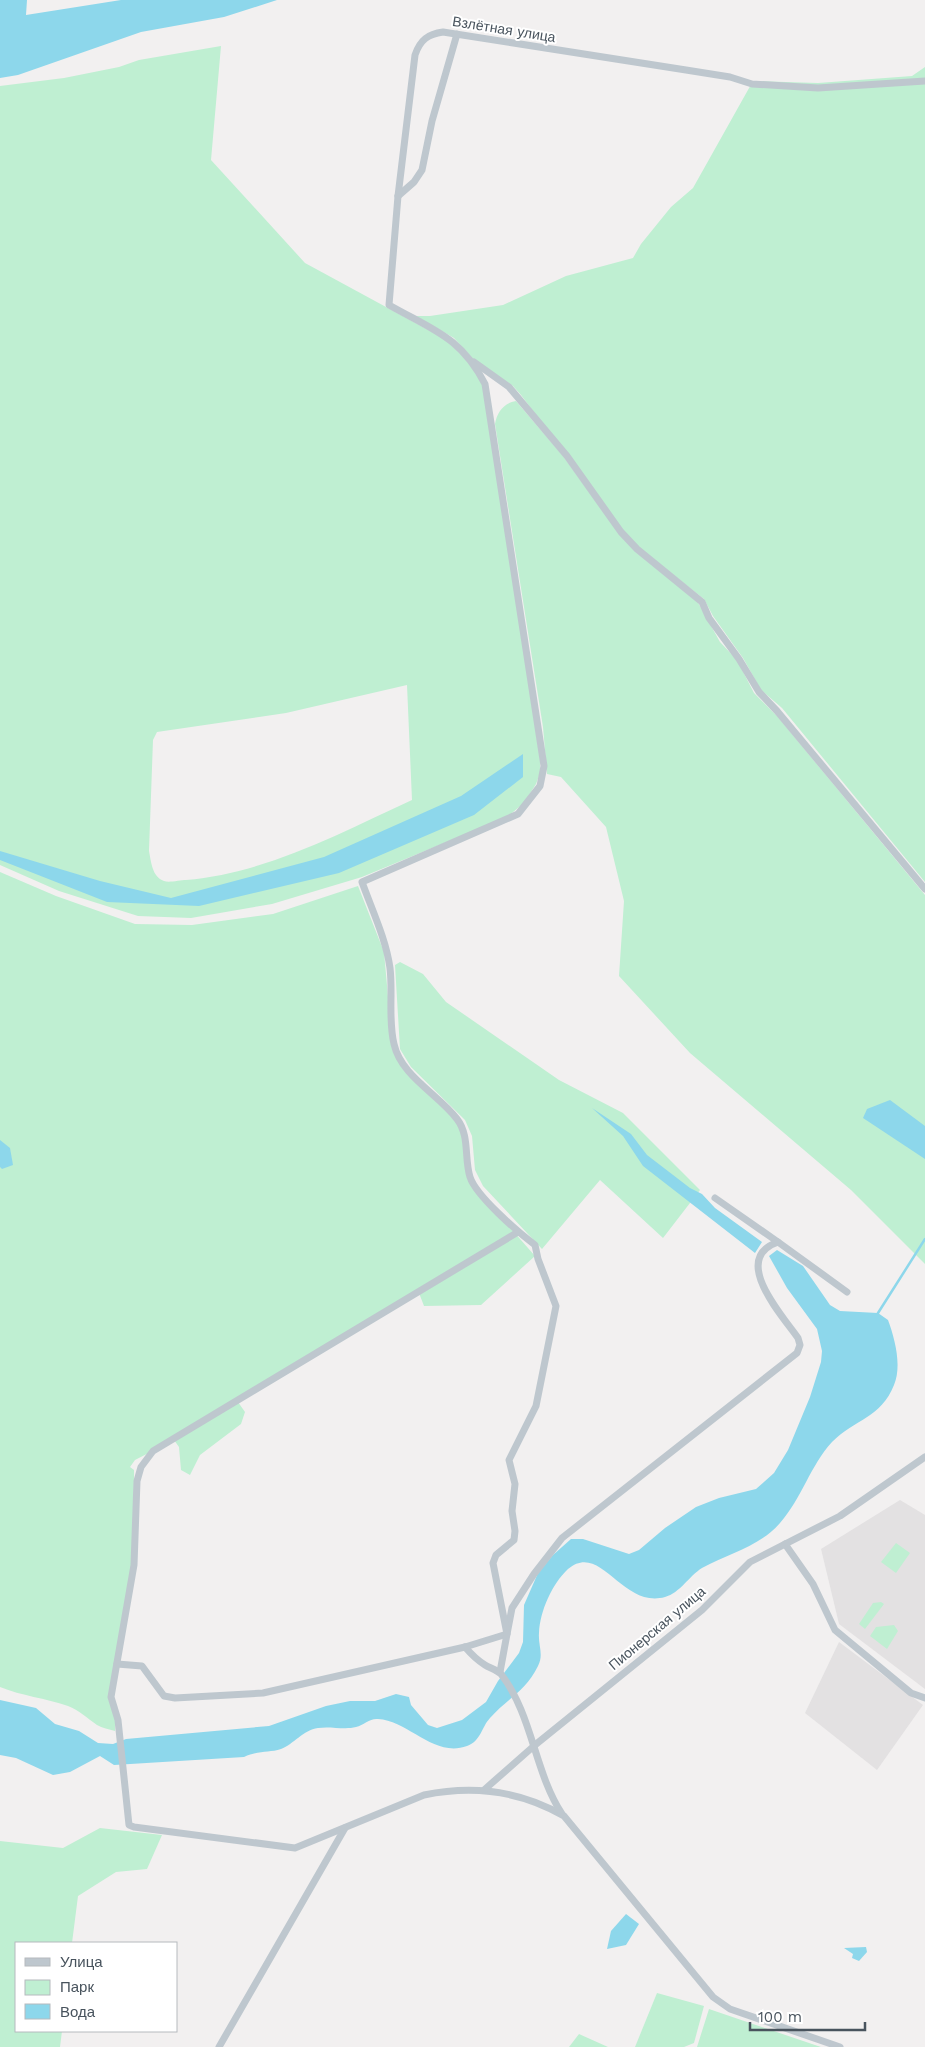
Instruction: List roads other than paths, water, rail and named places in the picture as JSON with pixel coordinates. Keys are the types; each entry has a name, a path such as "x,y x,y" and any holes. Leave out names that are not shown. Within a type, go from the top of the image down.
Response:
{"street":[{"name":"Взлётная улица","path":"474,362 452,340 388,306 406,117 419,45 424,38 434,33 457,34 730,77 752,84 818,88 925,80"},
{"path":"398,196 414,182 422,170 432,121 457,34"},
{"path":"474,362 509,387 567,456 621,532 637,549 702,602 709,618 740,659 759,692 778,711 925,889"},
{"path":"474,362 485,384 491,414 544,766 543,776 534,796 518,814 508,820 362,882 387,952 394,1044 400,1060 457,1120 467,1145 470,1178 478,1190 518,1232 535,1245 538,1260 556,1306 536,1406 509,1460 515,1484 512,1511 516,1531 514,1540 496,1555 493,1563 507,1634"},
{"path":"715,1198 847,1292"},
{"path":"518,1232 153,1451 141,1467 137,1481 134,1565 110,1697 118,1720 126,1818 129,1824 134,1827 296,1848 424,1795 445,1791 484,1790 538,1803 564,1816"},
{"path":"500,1672 512,1608 534,1574 562,1538 797,1353 800,1345 798,1338 764,1290 757,1270 759,1257 768,1246 778,1242"},
{"name":"Пионерская улица","path":"484,1790 535,1745 702,1610 750,1562 840,1516 925,1456"},
{"path":"785,1544 813,1584 836,1630 911,1693 925,1698"},
{"path":"117,1664 142,1666 164,1696 175,1698 263,1693 464,1647 507,1634"},
{"path":"464,1647 476,1659 500,1672 519,1706 535,1745 551,1797 564,1816 713,1997 730,2009 840,2047"},
{"path":"219,2047 346,1828"}],"water":[{"path":"0,0 27,0 26,15 121,0 277,0 224,17 141,32 18,75 0,78"},
{"path":"523,754 523,777 474,815 339,873 199,906 107,902 0,860 0,851 100,881 171,898 324,857 461,796"},
{"path":"890,1100 925,1126 925,1159 863,1118 867,1109"},
{"path":"592,1108 631,1134 647,1155 690,1188 702,1194 715,1208 762,1242 755,1253 643,1166 623,1136"},
{"path":"0,1140 10,1148 13,1165 2,1169 0,1167"},
{"path":"777,1250 803,1266 830,1305 840,1311 878,1313 888,1320 895,1344 897,1361 896,1378 889,1396 875,1411 841,1434 824,1451 788,1513 772,1531 753,1544 702,1568 670,1595 650,1598 636,1594 591,1563 580,1563 568,1569 557,1582 544,1607 539,1638 541,1658 538,1666 528,1682 490,1718 478,1738 472,1744 455,1748 444,1747 389,1721 375,1719 352,1728 313,1729 281,1749 254,1753 244,1757 114,1765 100,1756 70,1772 53,1775 16,1758 0,1755 0,1700 36,1708 55,1724 79,1731 98,1743 113,1744 126,1739 269,1726 326,1706 350,1701 375,1701 396,1694 409,1697 411,1705 428,1725 437,1728 462,1720 486,1702 498,1681 519,1653 523,1642 524,1605 538,1573 553,1555 571,1539 583,1539 629,1554 639,1550 665,1528 696,1507 719,1498 756,1489 774,1473 788,1450 810,1397 821,1362 822,1351 817,1329 787,1288 769,1256"},
{"path":"626,1914 639,1924 626,1945 607,1949 611,1931"},
{"path":"866,1947 867,1952 859,1961 852,1958 853,1954 844,1948"}],"waterway":[{"path":"878,1313 925,1239"}]}
